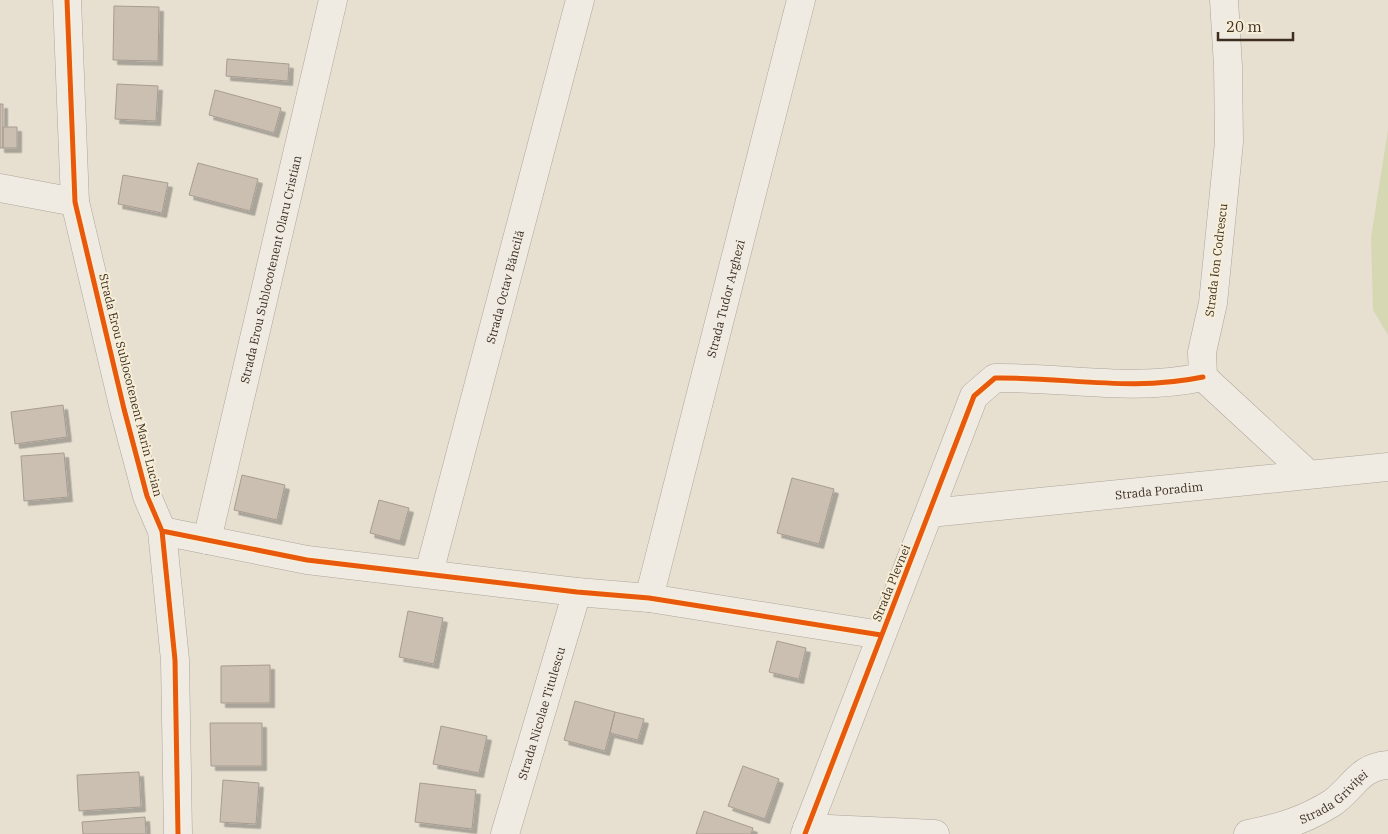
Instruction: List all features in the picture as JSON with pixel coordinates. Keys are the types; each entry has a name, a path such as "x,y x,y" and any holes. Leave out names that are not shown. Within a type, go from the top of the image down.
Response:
{"street":[{"name":"Strada Erou Sublocotenent Marin Lucian","path":"67,0 75,202 124,409 147,496 162,531 175,660 178,834"},
{"name":"Strada Erou Sublocotenent Olaru Cristian","path":"207,540 333,0"},
{"name":"Strada Octav Băncilă","path":"429,573 580,0"},
{"name":"Strada Tudor Arghezi","path":"649,598 801,0"},
{"name":"Strada Ion Codrescu","path":"1203,376 1202,352 1213,303 1229,142 1228,66 1224,0"},
{"path":"0,188 75,202"},
{"path":"1203,376 1308,474"},
{"name":"Strada Plevnei","path":"806,831 974,396 995,378 1052,379 1123,385 1170,383 1203,376"},
{"name":"Strada Poradim","path":"930,513 1388,467"},
{"path":"162,531 307,560 577,592 649,598 881,635"},
{"name":"Strada Nicolae Titulescu","path":"505,834 577,592"},
{"name":"Strada Griviței","path":"1248,834 1280,828 1306,818 1333,802 1362,772 1377,766 1388,765"},
{"path":"806,831 935,834"}],"green space":[{"path":"1388,130 1388,335 1373,310 1371,237"}],"building":[{"path":"114,6 159,7 158,61 113,60"},
{"path":"227,59 289,64 288,81 226,76"},
{"path":"117,84 158,86 156,121 115,119"},
{"path":"215,90 281,108 274,133 209,115"},
{"path":"0,104 3,104 3,148 0,148"},
{"path":"3,127 17,127 17,148 3,148"},
{"path":"198,163 258,179 250,211 189,195"},
{"path":"123,175 168,183 162,213 118,204"},
{"path":"63,405 67,437 15,444 11,412"},
{"path":"64,453 68,497 24,501 21,456"},
{"path":"242,475 285,485 277,520 234,510"},
{"path":"792,478 834,489 819,544 777,533"},
{"path":"379,500 409,508 400,541 370,533"},
{"path":"408,611 443,618 434,664 399,657"},
{"path":"777,641 806,648 799,679 769,672"},
{"path":"270,665 270,703 221,703 221,666"},
{"path":"575,701 615,712 605,751 564,740"},
{"path":"615,712 644,719 638,740 610,733"},
{"path":"210,723 262,723 262,766 211,766"},
{"path":"441,726 487,736 479,773 433,764"},
{"path":"743,766 779,779 765,819 728,806"},
{"path":"139,772 141,807 79,811 77,775"},
{"path":"223,780 259,783 256,824 220,822"},
{"path":"420,783 476,790 472,829 415,822"},
{"path":"704,811 753,828 751,834 696,834"},
{"path":"145,817 146,834 83,834 82,822"}],"cycle path":[{"path":"67,0 75,202 124,409 147,496 162,531 175,660 178,834"},
{"path":"805,834 974,396 995,378 1125,384 1176,381 1203,377"},
{"path":"162,531 307,560 577,592 649,598 881,635"}]}
